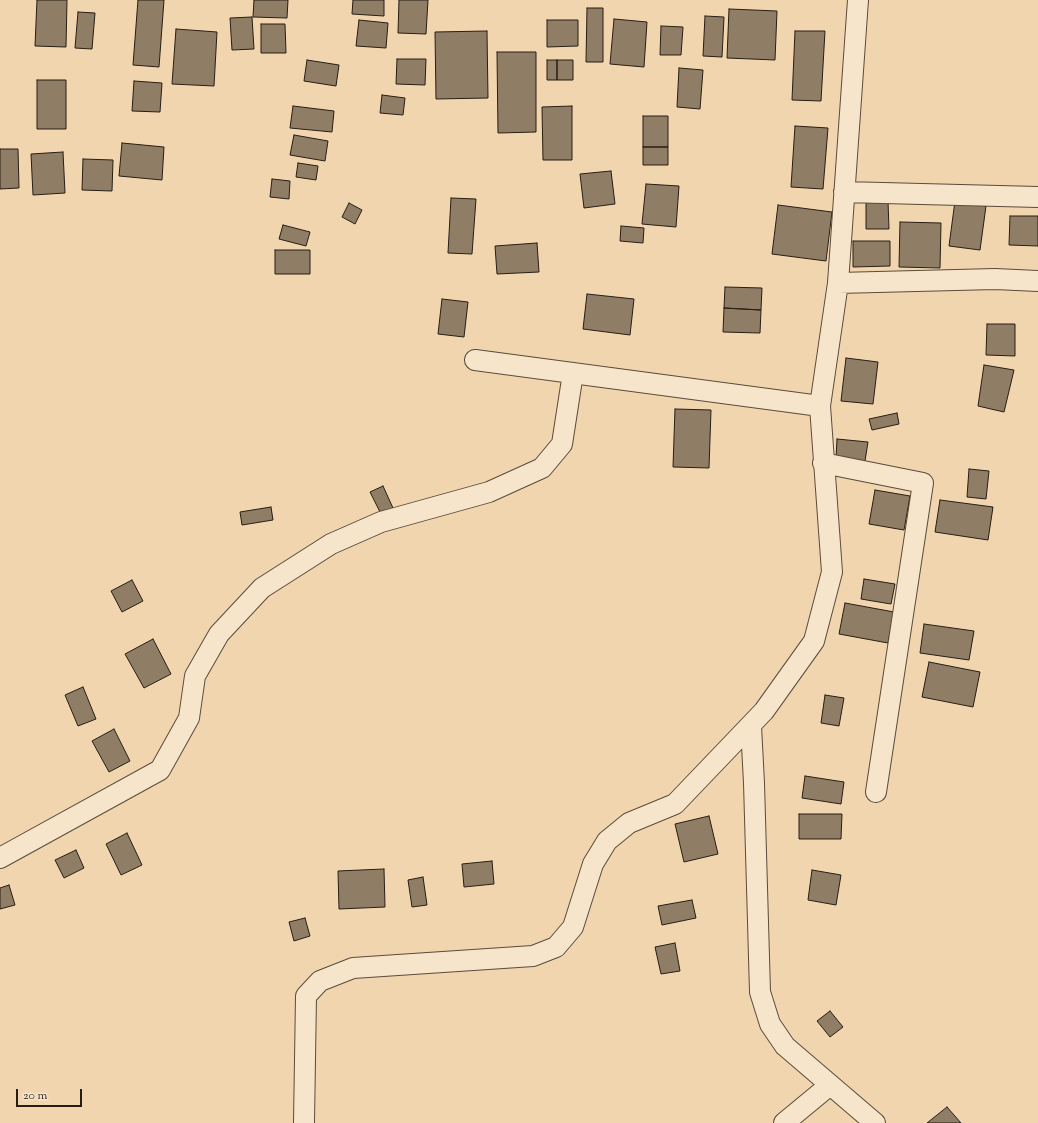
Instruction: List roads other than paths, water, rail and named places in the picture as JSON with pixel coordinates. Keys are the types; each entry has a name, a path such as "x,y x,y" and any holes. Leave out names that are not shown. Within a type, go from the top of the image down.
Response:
{"street":[{"path":"304,1123 306,996 320,982 353,968 533,956 556,947 573,927 593,864 607,841 629,823 675,804 764,711 814,641 824,608 832,572 820,406 838,283 858,0"},
{"path":"844,192 1038,197"},
{"path":"838,283 995,280 1038,281"},
{"path":"475,360 820,406"},
{"path":"0,858 160,770 189,718 195,676 219,634 262,588 331,544 381,522 489,492 542,468 562,444 573,373"},
{"path":"823,463 923,483 876,792"},
{"path":"751,726 760,992 770,1024 785,1046 875,1123"},
{"path":"784,1123 830,1085"}]}
